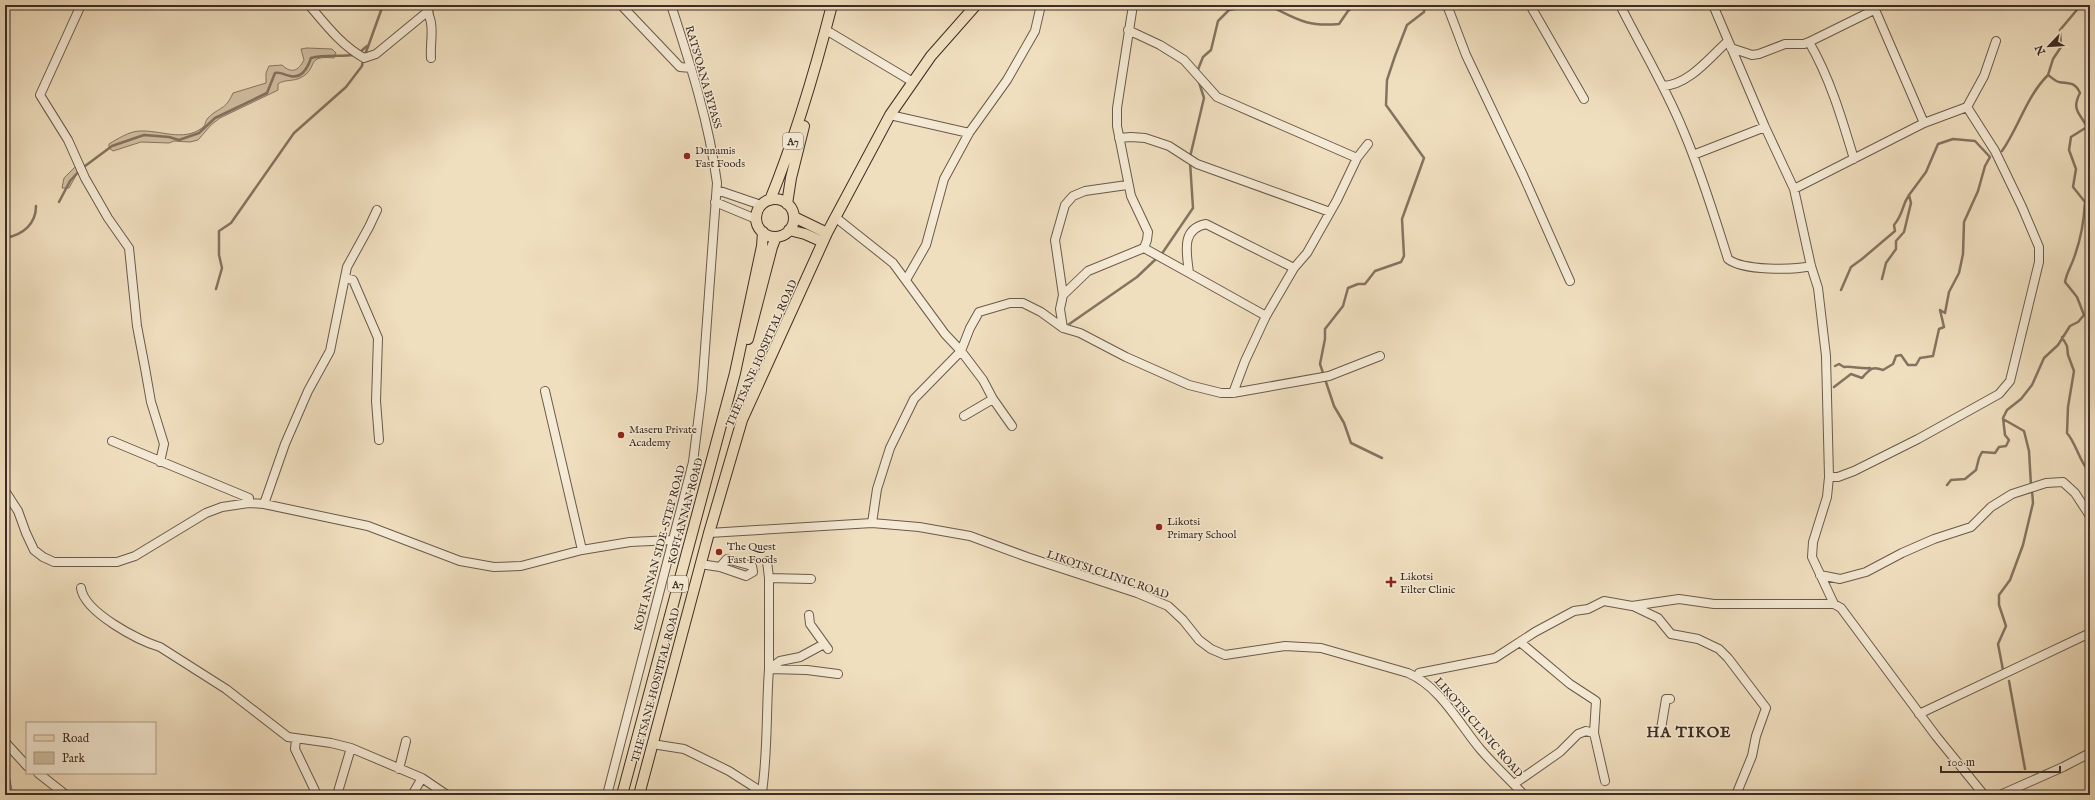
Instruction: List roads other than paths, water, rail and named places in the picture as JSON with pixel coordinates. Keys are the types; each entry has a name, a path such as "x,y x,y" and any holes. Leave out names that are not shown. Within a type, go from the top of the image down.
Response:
{"main road":[{"name":"A7","path":"770,200 790,151 812,81 832,5"},
{"name":"THETSANE HOSPITAL ROAD","path":"639,795 700,564 742,420 827,233 890,115 931,56 976,5"},
{"name":"A7","path":"787,204 791,178 803,130 812,81"},
{"path":"776,199 787,204 792,210 794,217 789,230 783,235 776,237 763,232 756,219 757,212 761,205 770,200 776,199"},
{"path":"794,217 827,233"},
{"path":"789,230 823,242"},
{"name":"KOFI ANNAN ROAD","path":"622,795 735,372 762,246 763,232"},
{"name":"KOFI ANNAN ROAD","path":"735,372 744,353 776,237"}],"street":[{"path":"81,5 40,94 65,134 85,178 129,248 137,326 143,361 151,402 164,444 160,462"},
{"path":"309,5 339,40 354,53 364,58 376,54 429,8"},
{"path":"621,5 680,67 691,68"},
{"name":"RATS'OANA BYPASS","path":"671,5 691,68 712,149 717,190 715,202"},
{"path":"906,280 926,245 944,179 969,133 1007,80 1034,31 1041,5"},
{"path":"1063,295 1088,271 1144,248 1148,240 1148,232 1131,196 1128,185 1117,126 1117,108 1133,5"},
{"path":"1447,5 1466,55 1505,135 1570,281"},
{"path":"1530,5 1584,99"},
{"path":"1620,5 1663,86 1693,154 1728,259 1740,265 1795,269 1811,266"},
{"path":"1713,5 1765,127 1794,189 1811,266 1818,288 1826,356 1829,477 1826,497 1813,542 1812,557 1834,604"},
{"path":"1730,44 1752,55 1759,54 1785,44 1804,44 1873,7 1924,123"},
{"path":"429,8 432,30 431,58"},
{"path":"826,30 913,82"},
{"path":"1128,30 1160,45 1184,60 1217,97 1357,158"},
{"path":"1794,189 1924,123 1967,107 1984,76 1996,41"},
{"path":"1810,42 1816,53 1838,108 1854,158"},
{"path":"1663,86 1672,86 1689,76 1730,44"},
{"path":"1829,477 1838,477 1854,471 1918,439 1998,394 2010,381 2039,262 2039,247 2022,207 1995,151 1967,107"},
{"path":"890,115 969,133"},
{"path":"1693,154 1765,127"},
{"path":"1120,138 1145,138 1169,146 1197,164 1330,212"},
{"path":"1232,393 1266,316 1294,268 1307,253 1330,212 1357,158 1368,144"},
{"path":"1063,328 1060,309 1063,295 1054,240 1065,205 1073,196 1085,191 1128,185"},
{"path":"717,190 761,205"},
{"path":"715,202 756,219"},
{"name":"KOFI ANNAN SIDE-STEP ROAD","path":"607,795 672,540 679,522 693,462 702,390 715,202"},
{"path":"264,504 285,444 308,391 330,351 347,267 377,210"},
{"path":"835,217 893,263 945,334 961,351 983,380 993,399 1012,426"},
{"path":"1189,273 1185,244 1189,236 1196,228 1206,224 1294,268"},
{"path":"1144,248 1266,316"},
{"path":"345,278 353,280 378,338 376,400 379,440"},
{"path":"872,523 877,490 890,448 914,399 961,351 970,328 979,312 1010,303 1023,303 1041,312 1063,328 1080,333 1107,348 1189,385 1221,393 1232,393 1329,376 1380,356"},
{"path":"545,391 582,550"},
{"path":"964,416 993,399"},
{"path":"112,441 249,498 249,503"},
{"path":"1820,575 1840,579 1866,572 1915,547 1971,527 1991,507 2012,494 2046,483 2063,482 2075,493 2090,516"},
{"path":"5,491 18,511 34,550 43,557 54,562 117,562 135,556 206,513 222,507 249,503 264,504 368,526 460,561 483,566 521,566 582,550 630,542 672,540"},
{"name":"LIKOTSI CLINIC ROAD","path":"709,533 872,523 919,527 970,536 1034,560 1136,593 1168,606 1183,620 1199,640 1211,649 1225,655 1285,646 1321,648 1368,660 1418,677 1436,692 1482,751 1524,795"},
{"path":"652,744 684,749 729,771 764,793 769,669 769,578 767,562"},
{"path":"700,564 720,567"},
{"path":"769,578 811,579"},
{"path":"81,588 93,608 120,627 150,644 160,647 226,689 288,736 296,739 331,743 351,748 422,778 447,795"},
{"path":"1632,606 1679,599 1714,604 1834,604 1841,608 1919,714 1984,795"},
{"path":"1418,677 1420,673 1495,658 1574,611 1588,609 1604,601 1632,606 1658,618 1671,634 1698,639 1719,649 1732,663 1766,708 1756,736 1752,756 1736,795"},
{"path":"769,669 780,661 800,657 826,646 810,624 809,615"},
{"path":"1919,714 2090,633"},
{"path":"1520,642 1570,684 1596,701 1594,733 1605,781"},
{"path":"769,669 807,670 838,674"},
{"path":"1663,734 1661,728 1666,698 1670,699"},
{"path":"1514,784 1560,752 1578,734 1586,731 1594,733"},
{"path":"296,739 295,749 316,795"},
{"path":"399,769 406,741"},
{"path":"5,742 26,765"},
{"path":"337,795 351,748"},
{"path":"2000,795 2062,767 2090,752"},
{"path":"39,774 66,795"},
{"path":"412,795 422,778"}],"waterway":[{"path":"365,55 383,5"},
{"path":"1197,72 1203,57 1211,50 1218,21 1229,10 1257,5"},
{"path":"1268,5 1302,21 1328,25 1339,24 1348,11 1355,5"},
{"path":"1382,458 1351,443 1344,423 1334,406 1320,364 1325,339 1325,329 1343,306 1348,288 1358,284 1365,284 1375,271 1401,262 1404,256 1402,219 1424,158 1386,105 1387,80 1407,25 1424,12 1425,5"},
{"path":"1947,485 1951,480 1965,479 1976,470 1982,452 1995,453 1999,447 2006,446 2009,440 2005,435 2003,418 2007,410 2021,399 2032,385 2044,358 2058,345 2070,326 2078,322 2084,315 2077,297 2065,282 2079,242 2085,202 2073,187 2076,169 2069,150 2071,137 2087,127 2076,108 2077,99 2080,93 2078,89 2074,85 2055,80 2048,75 2053,59 2061,47 2060,30 2081,5"},
{"path":"359,53 367,46"},
{"path":"59,202 70,181 81,169 112,146 144,135 169,137 179,140 199,133 215,118 267,93 275,73 298,76 304,72 311,58 322,56 354,55"},
{"path":"216,289 222,268 219,255 219,231 231,223 294,133 346,87 362,66 363,60"},
{"path":"2002,151 2028,102 2048,75"},
{"path":"1190,157 1204,98 1198,79"},
{"path":"1834,387 1851,374 1862,378 1871,369 1876,368 1883,370 1893,364 1896,356 1901,355 1908,365 1916,365 1920,358 1933,356 1939,329 1944,327 1940,310 1945,313 1949,292 1959,273 1963,254 1964,222 1978,191 1985,166 1990,157 1975,141 1953,139 1938,144 1926,172 1909,195 1911,203 1904,232 1896,241 1896,249 1886,263 1882,279"},
{"path":"1161,255 1193,208 1190,162"},
{"path":"1841,290 1851,267 1895,231 1894,225 1909,195"},
{"path":"5,238 12,237 27,228 34,218 36,206"},
{"path":"1065,327 1137,277 1157,258"},
{"path":"2062,337 2067,346 2068,355 2074,371 2068,407 2067,433 2090,473"},
{"path":"1835,366 1839,364 1844,367 1870,368"},
{"path":"2003,419 2024,431 2029,451 2031,485"},
{"path":"2003,670 1998,644 2006,626 1999,605 1999,595 2010,580 2023,545 2033,503 2032,490"},
{"path":"2009,681 2025,769"}],"place":[{"name":"Dunamis Fast Foods","path":"687,156"},
{"name":"Maseru Private Academy","path":"621,435"},
{"name":"Likotsi Primary School","path":"1159,527"},
{"name":"The Quest Fast Foods","path":"719,552"},
{"name":"Likotsi Filter Clinic","path":"1391,582"}],"district":[{"name":"HA TIKOE","path":"1689,732"}]}
